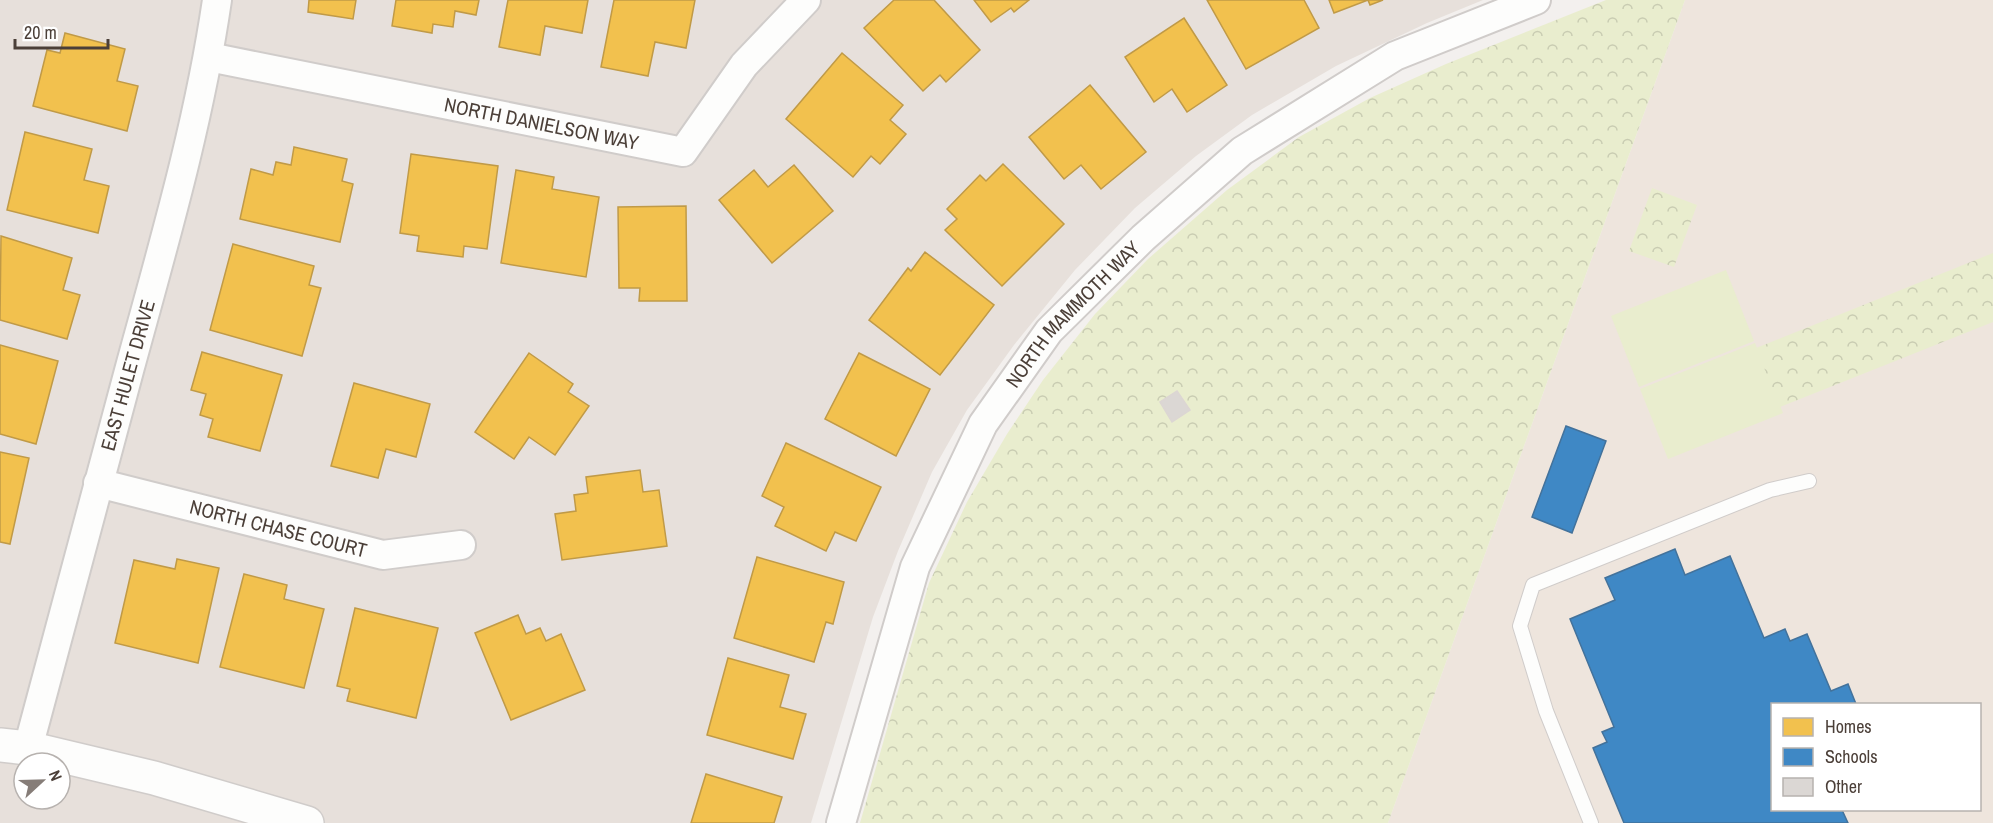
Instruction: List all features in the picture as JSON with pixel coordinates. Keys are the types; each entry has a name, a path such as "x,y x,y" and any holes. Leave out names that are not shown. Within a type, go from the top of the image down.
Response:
{"street":[{"name":"EAST HULET DRIVE","path":"14,747 98,483 162,248 209,57 217,0"},
{"name":"NORTH DANIELSON WAY","path":"209,57 683,152 744,65 806,0"},
{"name":"NORTH MAMMOTH WAY","path":"841,823 915,567 984,424 1049,330 1143,238 1242,151 1395,56 1536,0"},
{"name":"NORTH CHASE COURT","path":"98,483 383,555 461,545"},
{"path":"14,747 154,777 307,823"}],"lane":[{"path":"1591,823 1546,711 1520,626 1533,585 1770,490 1809,481"}],"shaded area":[{"path":"0,0 1483,0 1427,23 1336,66 1252,115 1196,156 1135,208 1075,270 1014,345 967,410 932,472 873,617 811,823 0,823"},
{"path":"1685,0 1993,0 1993,823 1388,823"}],"green space":[{"path":"1606,0 1685,0 1388,823 860,823 929,583 967,502 1007,434 1043,380 1095,314 1148,259 1227,190 1299,137 1370,98 1446,64"},
{"path":"1652,188 1697,205 1674,267 1629,251"},
{"path":"1993,253 1993,322 1780,407 1756,348"},
{"path":"1726,270 1754,341 1639,387 1611,316"},
{"path":"1755,343 1783,413 1668,459 1640,389"}],"building: Homes":[{"path":"309,0 356,0 353,19 308,12"},
{"path":"396,0 479,0 476,15 455,11 453,27 433,24 432,33 392,26"},
{"path":"508,0 588,0 582,33 545,26 540,55 499,47"},
{"path":"614,0 695,0 686,48 655,42 648,76 601,67"},
{"path":"894,0 934,0 980,50 946,82 940,75 923,91 864,28"},
{"path":"974,0 1029,0 1014,12 1011,8 991,22"},
{"path":"1207,0 1304,0 1319,28 1246,69"},
{"path":"1329,0 1368,0 1334,13"},
{"path":"1368,0 1383,0 1370,5"},
{"path":"1184,18 1227,85 1187,112 1172,89 1154,102 1125,57"},
{"path":"65,33 125,49 117,81 138,86 127,131 33,106 47,50 60,53"},
{"path":"842,53 903,105 890,120 906,134 880,164 871,156 853,177 786,119"},
{"path":"1090,85 1146,152 1101,189 1081,165 1064,179 1029,137"},
{"path":"25,132 92,149 84,180 109,186 98,233 7,210"},
{"path":"294,147 347,159 342,181 353,184 340,242 240,219 251,169 273,175 276,162 291,165"},
{"path":"411,154 498,166 487,249 464,246 463,257 417,251 419,236 400,233"},
{"path":"1003,164 1064,224 1002,286 945,230 957,219 947,209 980,175 986,181"},
{"path":"794,165 833,211 772,263 719,200 754,170 768,187"},
{"path":"516,170 554,177 552,189 599,197 586,277 501,263"},
{"path":"686,206 687,301 639,301 640,288 619,288 618,207"},
{"path":"1,236 72,258 63,290 80,295 67,339 0,320"},
{"path":"233,244 314,266 309,285 321,288 302,356 210,330"},
{"path":"925,252 994,305 940,375 869,320 908,268 911,271"},
{"path":"0,345 58,361 36,444 0,434"},
{"path":"202,352 282,375 260,451 208,437 213,419 200,415 206,394 191,390"},
{"path":"529,353 573,384 568,392 589,406 555,455 529,437 514,459 475,432"},
{"path":"859,353 930,389 896,456 825,419"},
{"path":"354,383 430,404 416,457 386,449 378,478 331,466"},
{"path":"786,443 881,487 856,541 835,532 826,551 775,526 784,507 762,496"},
{"path":"0,452 29,458 10,544 0,542"},
{"path":"640,470 643,492 659,490 667,546 562,560 555,514 576,511 574,495 588,493 586,477"},
{"path":"757,557 844,582 833,624 826,622 814,662 734,638"},
{"path":"177,559 219,568 198,663 115,643 134,560 175,569"},
{"path":"244,574 287,585 284,599 324,609 304,688 220,667"},
{"path":"355,608 438,628 416,718 347,701 350,689 337,686"},
{"path":"518,615 526,634 540,628 546,641 561,634 585,690 511,720 475,633"},
{"path":"728,658 789,675 780,707 806,714 793,759 707,735"},
{"path":"706,774 782,797 774,823 691,823"}],"building: Schools":[{"path":"1566,426 1606,441 1572,533 1532,517"},
{"path":"1675,549 1685,575 1730,556 1764,638 1785,629 1790,641 1807,634 1831,691 1848,684 1856,703 1771,703 1771,811 1842,811 1848,823 1624,823 1593,748 1607,742 1602,732 1614,727 1570,619 1615,600 1605,578"}],"building: Other":[{"path":"1177,391 1190,410 1172,422 1160,402"}]}
